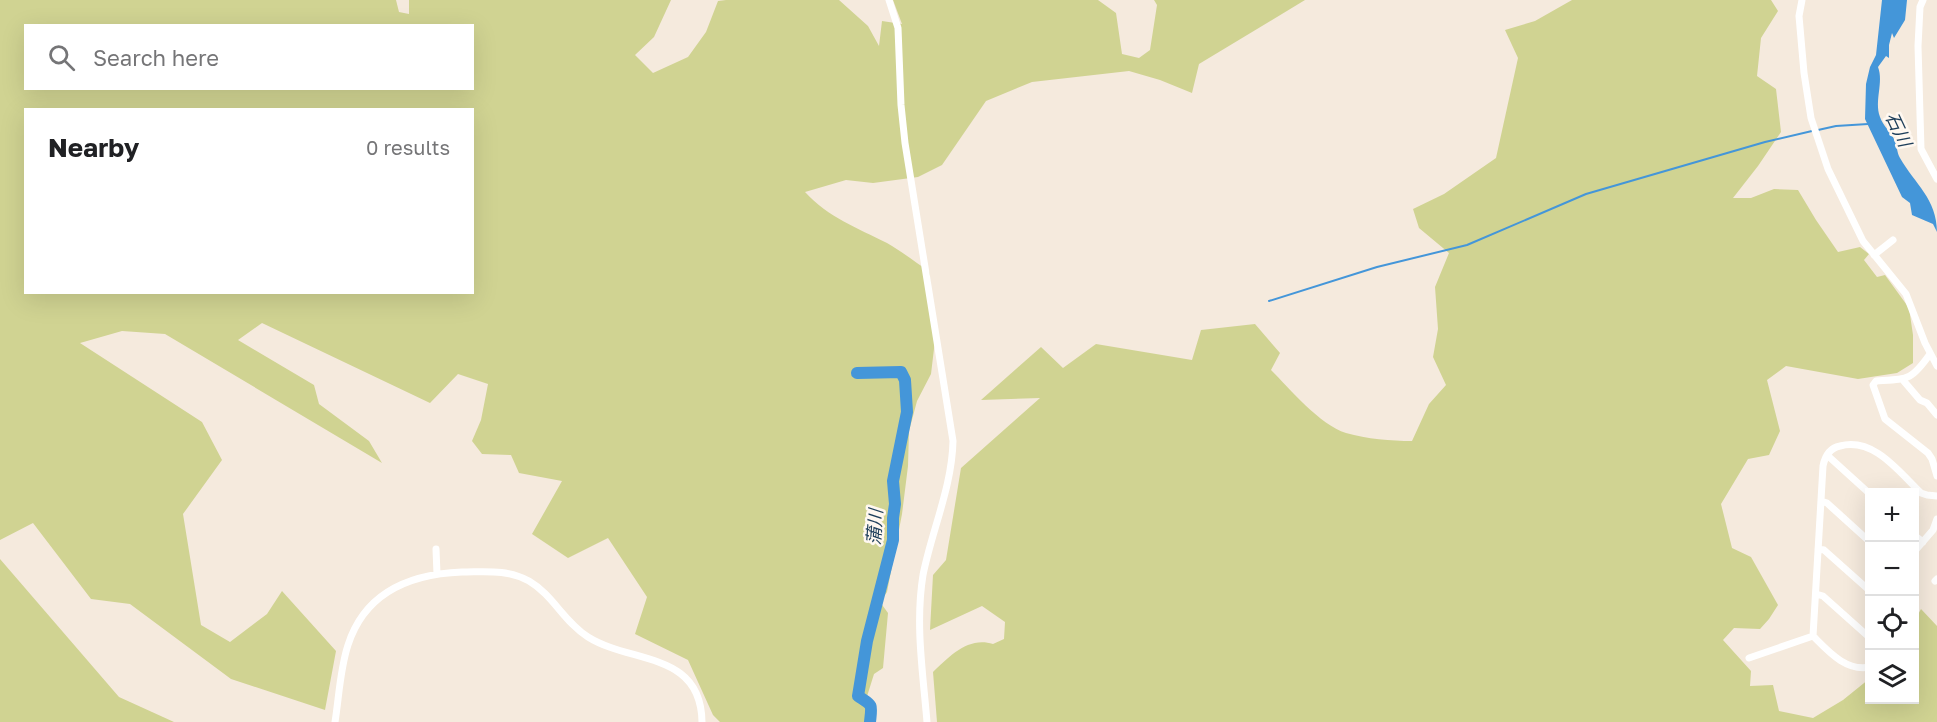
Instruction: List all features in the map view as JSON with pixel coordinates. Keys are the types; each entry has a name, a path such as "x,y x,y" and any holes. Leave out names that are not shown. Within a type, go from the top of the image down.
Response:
{"street":[{"path":"889,0 898,28 900,91 905,143 953,441 949,479 927,561 920,607 920,641 927,722"},
{"path":"1802,0 1799,16 1804,73 1811,118 1828,169 1863,241 1906,294 1937,366"},
{"path":"1923,0 1920,7 1918,45 1921,149 1937,179"},
{"path":"1875,255 1893,240"},
{"path":"1930,354 1914,374 1902,379 1874,382 1877,399 1886,419 1928,453 1937,476"},
{"path":"1902,379 1937,415"},
{"path":"1813,636 1823,466 1827,455 1834,447 1862,444 1874,450 1921,493 1937,496"},
{"path":"1827,455 1865,490"},
{"path":"1821,501 1827,503 1865,538"},
{"path":"1919,546 1933,530 1937,519"},
{"path":"1919,539 1923,542"},
{"path":"436,549 437,574"},
{"path":"1818,549 1824,550 1865,587"},
{"path":"335,722 347,648 363,616 380,598 400,584 437,574 496,571 528,580 542,591 576,628 591,639 664,663 682,675 692,686 699,700 702,722"},
{"path":"1816,594 1823,596 1865,634"},
{"path":"1749,658 1813,636"},
{"path":"1813,636 1845,664 1859,669 1865,668"}],"green space":[{"path":"0,0 396,0 399,12 409,14 409,0 671,0 654,37 635,55 653,73 688,57 706,32 718,1 726,0 839,0 868,26 879,46 882,21 902,24 893,0 1098,0 1116,13 1122,54 1139,58 1150,50 1157,5 1154,0 1305,0 1199,64 1192,93 1129,71 1032,82 986,101 942,165 918,177 873,183 846,180 805,192 833,215 887,243 929,271 936,332 931,374 917,401 909,431 908,466 902,514 887,592 880,602 888,613 883,668 874,674 864,706 875,716 871,722 720,722 713,715 688,660 635,634 647,597 608,538 568,558 532,534 562,481 519,473 511,455 482,454 472,441 481,420 488,384 458,374 430,403 262,323 238,340 314,385 319,404 369,441 382,463 165,334 122,331 80,343 202,422 222,460 183,514 201,625 230,642 267,614 282,591 336,651 325,710 231,679 130,604 91,599 33,523 0,540"},
{"path":"1572,0 1771,0 1778,11 1761,38 1757,76 1776,89 1781,132 1733,198 1751,198 1774,189 1798,190 1838,252 1860,247 1869,254 1864,260 1877,277 1885,275 1909,308 1913,335 1913,363 1897,373 1858,379 1786,366 1767,380 1780,431 1769,455 1748,459 1721,504 1732,548 1751,557 1778,605 1760,629 1734,628 1723,640 1751,671 1750,686 1773,685 1779,711 1813,718 1843,700 1865,682 1865,704 1919,704 1919,613 1921,609 1937,626 1937,722 937,722 933,672 952,654 967,645 984,642 993,644 1004,639 1005,622 982,606 930,630 933,575 946,560 961,468 1040,398 981,400 1041,347 1063,368 1096,344 1192,360 1201,330 1255,324 1280,353 1271,370 1306,406 1326,422 1336,429 1354,435 1412,441 1429,404 1446,385 1433,357 1438,329 1435,287 1449,253 1419,228 1413,209 1444,194 1496,158 1518,58 1505,30 1535,21"},
{"path":"0,559 119,697 174,722 0,722"}],"water":[{"path":"1882,0 1907,0 1905,20 1894,38 1892,33 1889,58 1886,56 1878,67 1880,79 1878,111 1881,120 1895,141 1900,158 1929,201 1936,220 1937,232 1933,224 1912,215 1910,203 1902,197 1865,119 1866,84 1876,55"}],"waterway":[{"path":"1818,130 1836,126 1868,124"},
{"path":"1269,301 1377,267 1467,245 1586,194 1765,142 1812,131"},
{"name":"蒲川","path":"857,373 901,372 905,380 907,412 893,481 895,504 893,540 867,641 858,696 870,706 870,722"}],"water label":[{"name":"石川","path":"1899,129"}]}
